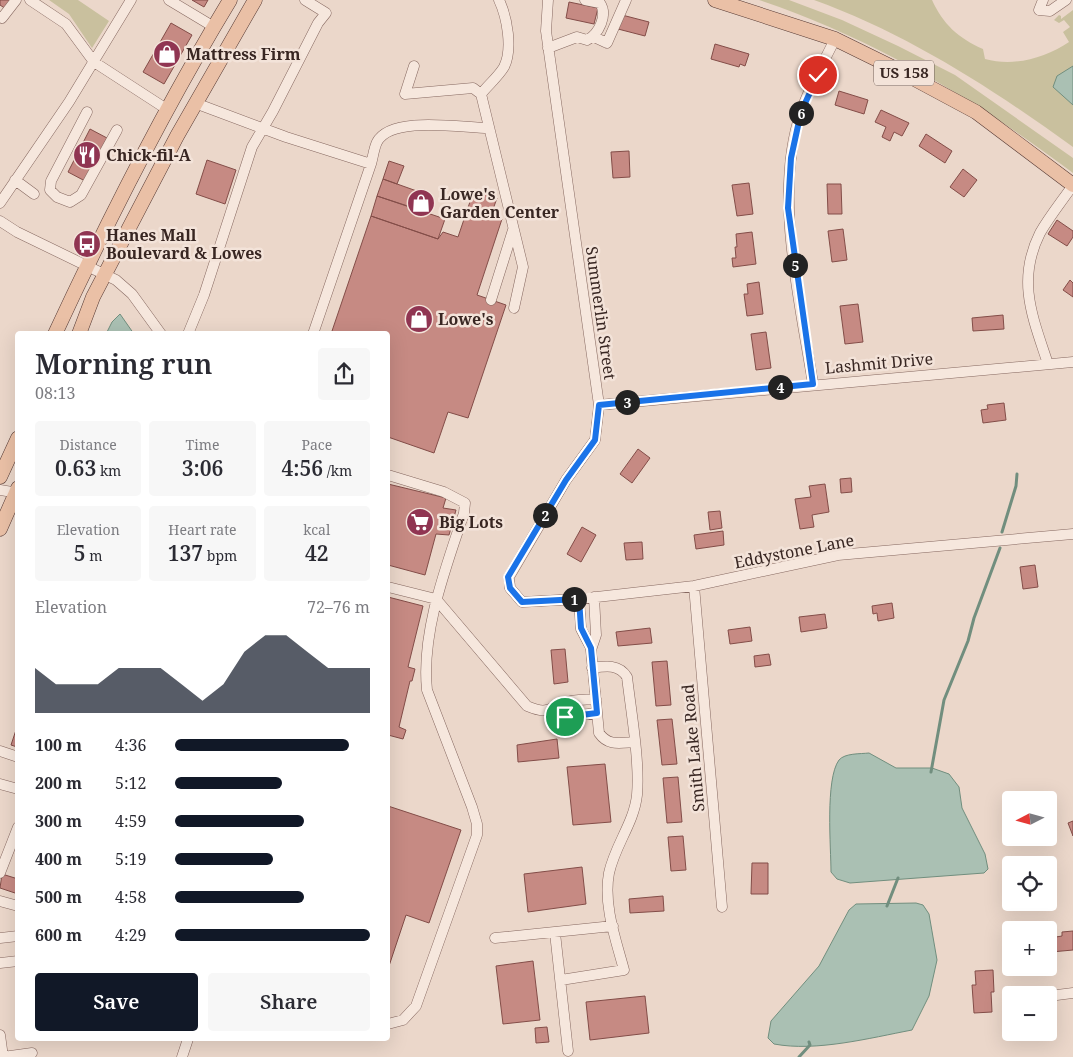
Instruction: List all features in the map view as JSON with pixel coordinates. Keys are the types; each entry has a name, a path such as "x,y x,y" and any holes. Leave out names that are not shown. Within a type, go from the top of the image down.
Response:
{"main road":[{"path":"56,331 87,265 168,110 230,0"},
{"path":"80,331 105,274 195,103 255,0"},
{"name":"US 158","path":"715,0 835,39 976,112 1073,185"},
{"path":"0,478 15,445"},
{"path":"0,529 15,497"}],"street":[{"path":"0,17 2,18 16,0"},
{"path":"30,0 66,24 94,62 168,110"},
{"path":"0,202 94,62 131,0"},
{"path":"170,0 214,27"},
{"path":"189,331 204,295 252,147 318,23 326,13 305,0"},
{"path":"481,94 499,74 508,57 506,25 499,0"},
{"name":"Summerlin Street","path":"522,602 510,588 508,577 566,480 595,440 599,405 548,48 546,31 548,0"},
{"path":"548,48 578,37 587,40 594,37 601,23 603,7 600,3 585,0"},
{"path":"594,37 607,42 626,0"},
{"path":"1043,0 1039,10 1050,11 1066,0"},
{"path":"813,384 788,200 791,158 801,112 835,39"},
{"path":"414,66 405,94 474,88 481,94 523,267 514,308"},
{"path":"195,103 262,129 371,164"},
{"path":"87,112 51,181 50,190 57,197 70,202 77,200 82,195 117,130"},
{"path":"314,331 378,141 394,129 445,124 466,128 488,128"},
{"path":"15,180 34,194"},
{"path":"1048,364 1030,307 1027,289 1028,272 1032,252 1041,232 1073,185"},
{"path":"0,221 17,232 105,274 132,294 159,331"},
{"path":"491,300 513,230"},
{"name":"Lashmit Drive","path":"599,405 813,384 1073,362"},
{"path":"390,476 444,492 465,502 464,513 436,599 426,674 427,690 477,824 477,835 416,1006 403,1020 390,1023"},
{"path":"0,490 15,493"},
{"name":"Eddystone Lane","path":"522,602 579,599 694,586 838,555 1073,534"},
{"name":"Smith Lake Road","path":"694,586 722,907"},
{"path":"390,588 436,599 526,706 540,712 551,711 564,703 596,699"},
{"path":"591,648 596,635 594,597"},
{"path":"579,599 581,628 591,648 598,733 611,744 634,742"},
{"path":"561,980 624,970 613,926 608,880 616,854 631,823 634,809 637,774 634,742 627,677 624,671 610,666 592,668"},
{"path":"551,711 565,717 597,713"},
{"path":"0,751 15,756"},
{"path":"0,784 15,788"},
{"path":"0,873 15,835"},
{"path":"0,901 15,906"},
{"path":"495,938 613,926"},
{"path":"555,933 568,1051"},
{"path":"0,963 15,961"},
{"path":"1057,995 1073,993"},
{"path":"0,1035 3,1057 32,1053"},
{"path":"182,1057 187,1041"}],"shaded area":[{"path":"49,0 78,0 109,21 92,48 69,14"},
{"path":"759,0 789,0 842,20 955,75 1073,158 1073,173 962,96 923,74 843,33"},
{"path":"814,0 932,0 936,9 952,29 966,40 983,49 985,59 1007,62 1040,57 1069,42 1063,32 1070,27 1064,20 1059,23 1054,20 1059,15 1061,19 1073,10 1073,147 981,84 916,46 883,29"},
{"path":"1073,66 1073,105 1053,87 1057,76"},
{"path":"120,314 132,331 108,331 112,322"},
{"path":"869,753 896,768 932,768 949,774 959,787 962,808 985,854 988,869 984,873 850,883 837,879 831,872 830,831 830,797 835,769 839,760 845,756"},
{"path":"916,903 923,905 929,914 937,960 929,996 912,1030 843,1043 807,1046 774,1044 768,1038 771,1021 819,966 849,910 856,904"}],"building":[{"path":"0,0 13,0 6,9 0,5"},
{"path":"192,0 208,0 204,7"},
{"path":"569,2 598,8 594,24 566,18"},
{"path":"622,15 649,22 645,36 618,29"},
{"name":"Mattress Firm","path":"171,23 192,35 164,84 143,72"},
{"path":"715,44 749,54 745,66 740,64 739,67 711,59"},
{"path":"839,91 868,100 864,114 835,105"},
{"path":"881,110 909,123 902,136 894,132 890,141 882,137 886,127 875,122"},
{"name":"Chick-fil-A","path":"90,129 107,138 85,181 68,172"},
{"path":"926,134 952,151 945,163 919,146"},
{"path":"629,151 630,177 613,178 611,152"},
{"path":"207,160 236,170 225,204 196,194"},
{"path":"389,161 404,166 397,184 383,179"},
{"path":"963,169 977,180 964,197 950,187"},
{"path":"383,179 428,195 423,211 377,196"},
{"path":"749,183 753,214 737,216 732,185"},
{"path":"827,184 841,184 842,214 828,214"},
{"name":"Lowe's","path":"474,190 497,198 491,215 502,219 477,295 506,305 468,418 448,412 434,453 390,438 390,331 332,331 371,216 438,239 443,232 458,237"},
{"path":"377,196 445,219 438,239 371,216"},
{"path":"1057,220 1073,231 1073,237 1067,246 1048,234"},
{"path":"843,229 847,260 832,262 828,231"},
{"path":"752,232 756,264 733,267 732,258 736,258 735,247 737,247 736,234"},
{"path":"1070,280 1073,283 1073,297 1063,290"},
{"path":"759,282 763,314 747,316 744,294 748,294 747,284"},
{"path":"858,304 863,342 845,344 840,306"},
{"path":"1003,315 1004,329 973,331 972,318"},
{"path":"766,332 771,368 756,370 751,334"},
{"path":"1004,403 1006,420 983,423 981,410 988,409 987,405"},
{"path":"638,449 650,458 632,483 620,474"},
{"path":"851,478 852,492 841,493 840,479"},
{"name":"Big Lots","path":"390,484 446,498 443,508 456,510 449,535 436,534 425,575 390,566"},
{"path":"825,484 829,512 812,515 814,527 800,529 795,499 811,497 809,486"},
{"path":"720,511 722,528 710,530 708,512"},
{"path":"582,527 596,535 581,562 567,554"},
{"path":"723,531 724,545 696,549 694,535"},
{"path":"642,542 643,559 626,560 624,543"},
{"path":"1035,565 1038,587 1023,589 1020,567"},
{"path":"390,598 423,606 408,667 415,669 412,681 410,681 399,727 406,730 403,739 390,736"},
{"path":"892,603 894,618 878,621 877,613 873,614 872,606"},
{"path":"825,614 827,628 801,632 799,617"},
{"path":"750,627 752,641 730,644 728,630"},
{"path":"650,628 652,643 618,646 616,632"},
{"path":"565,649 568,682 554,684 551,650"},
{"path":"769,654 771,665 755,667 754,656"},
{"path":"667,661 671,705 656,706 652,662"},
{"path":"672,719 677,764 662,765 657,720"},
{"path":"15,733 15,746 11,745"},
{"path":"557,739 559,758 518,762 517,745"},
{"path":"605,764 611,822 573,825 567,767"},
{"path":"678,777 682,822 667,823 663,778"},
{"path":"390,807 461,830 429,923 406,915 390,963"},
{"path":"1073,821 1073,836 1068,823"},
{"path":"683,836 686,870 671,871 668,837"},
{"path":"752,863 768,863 768,894 751,894"},
{"path":"582,867 586,904 528,912 524,874"},
{"path":"2,874 15,878 15,893 0,888"},
{"path":"663,896 664,911 630,913 629,899"},
{"path":"1073,931 1073,950 1057,951 1057,937 1062,936 1062,932"},
{"path":"533,961 540,1020 503,1024 496,966"},
{"path":"993,970 994,992 991,992 992,1012 974,1013 972,985 976,985 975,971"},
{"path":"645,996 649,1033 590,1040 586,1002"},
{"path":"547,1027 549,1042 536,1043 535,1028"}],"waterway":[{"path":"1002,532 1016,486 1017,474"},
{"path":"931,772 944,700 968,641 974,618 1000,548"},
{"path":"887,906 898,878"},
{"path":"799,1057 810,1045 809,1042"}],"place":[{"name":"Mattress Firm","path":"167,54"},
{"name":"Chick-fil-A","path":"87,155"},
{"name":"Lowe's Garden Center","path":"421,203"},
{"name":"Hanes Mall Boulevard & Lowes","path":"87,244"},
{"name":"Lowe's","path":"419,319"},
{"name":"Big Lots","path":"420,522"}],"route":[{"path":"565,717 597,713 591,648 581,628 579,599 522,602 510,588 508,577 566,480 595,440 599,405 813,384 788,208 791,158 801,112 818,75"}]}
